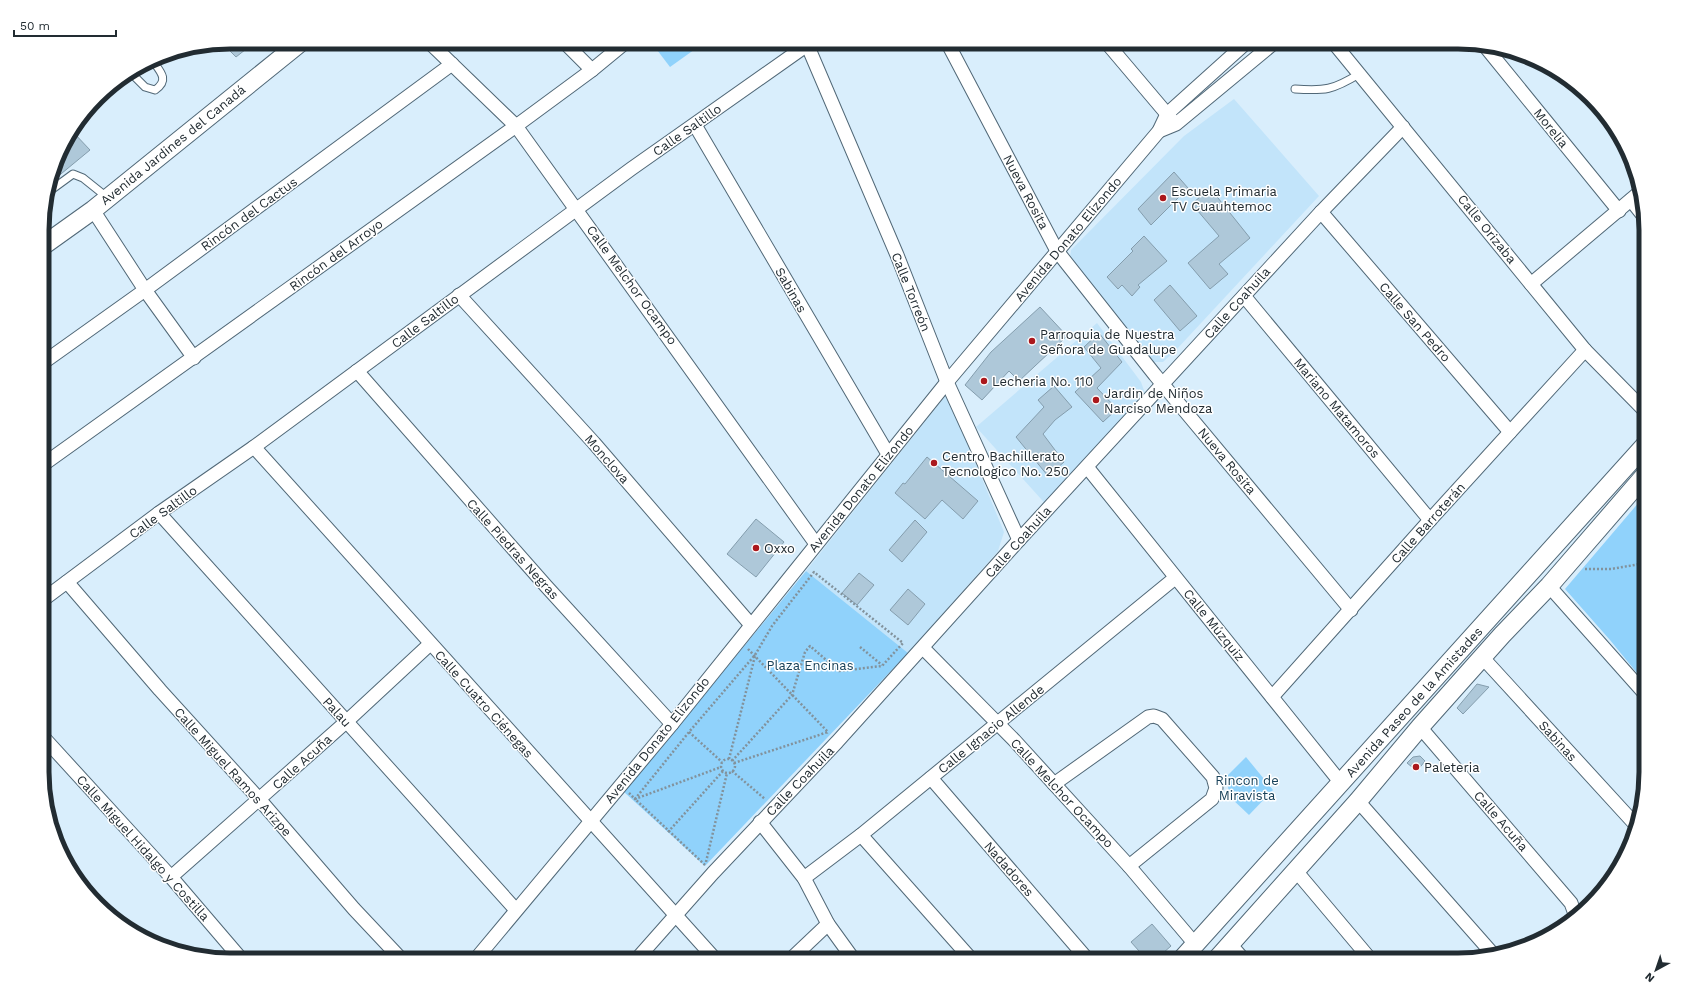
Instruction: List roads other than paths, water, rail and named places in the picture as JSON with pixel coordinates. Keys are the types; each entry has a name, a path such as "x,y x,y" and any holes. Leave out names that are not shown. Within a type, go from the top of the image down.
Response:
{"street":[{"name":"Avenida Jardines del Canadá","path":"49,241 93,210 292,49"},
{"name":"Calle Melchor Ocampo","path":"436,49 516,126 578,209 816,544"},
{"path":"571,49 592,70"},
{"name":"Rincón del Arroyo","path":"49,460 516,126 592,70 618,49"},
{"name":"Calle Saltillo","path":"49,595 160,513 357,372 459,295 799,49"},
{"name":"Calle Torreón","path":"810,49 896,255 947,382 1019,540"},
{"name":"Nueva Rosita","path":"951,49 1057,250 1163,384 1351,610"},
{"path":"1112,49 1176,124"},
{"name":"Avenida Donato Elizondo","path":"481,953 672,724 947,382 1159,131 1167,114 1239,49"},
{"name":"Avenida Donato Elizondo","path":"1159,131 1176,124 1267,49"},
{"name":"Calle Orizaba","path":"1339,49 1585,350 1639,405"},
{"name":"Morelia","path":"1489,52 1618,211"},
{"name":"Rincón del Cactus","path":"49,358 145,290 452,64"},
{"name":"Sabinas","path":"695,125 888,454"},
{"name":"Calle Coahuila","path":"642,953 760,822 837,742 1019,540 1321,212 1403,127"},
{"path":"1531,284 1636,196"},
{"path":"93,210 145,290 194,358"},
{"name":"Calle San Pedro","path":"1321,212 1510,432"},
{"name":"Monclova","path":"459,295 594,443 751,625"},
{"name":"Mariano Matamoros","path":"1244,296 1430,520"},
{"name":"Calle Barroterán","path":"1272,697 1430,520 1585,350"},
{"name":"Calle Piedras Negras","path":"357,372 546,586 672,724"},
{"name":"Calle Cuatro Ciénegas","path":"254,447 590,822 710,953"},
{"name":"Avenida Paseo de la Amistades","path":"1187,953 1639,452"},
{"name":"Calle Múzquiz","path":"1087,467 1341,783"},
{"name":"Avenida Paseo de la Amistades","path":"1222,953 1358,801 1420,727 1502,635 1549,586 1639,482"},
{"name":"Palau","path":"160,513 516,910"},
{"name":"Calle Ignacio Allende","path":"804,878 861,835 1175,578"},
{"name":"Calle Miguel Ramos Arizpe","path":"67,582 160,690 354,909 395,953"},
{"path":"1549,586 1639,687"},
{"path":"1485,622 1502,635"},
{"name":"Calle Acuña","path":"171,877 346,722 430,644"},
{"name":"Calle Melchor Ocampo","path":"923,648 998,724 1054,784 1129,866 1195,944"},
{"name":"Sabinas","path":"1483,658 1632,821"},
{"path":"1054,784 1148,717 1154,716 1162,719 1213,777 1216,788 1212,799 1129,866"},
{"name":"Calle Acuña","path":"1420,727 1571,903 1574,911"},
{"name":"Calle Miguel Hidalgo y Costilla","path":"49,743 171,877 236,953"},
{"path":"1367,755 1385,768"},
{"name":"Nadadores","path":"931,778 1082,953"},
{"path":"1358,801 1490,950"},
{"path":"760,822 804,878 828,924 849,953"},
{"path":"861,835 966,953"},
{"path":"1296,871 1365,953"},
{"path":"1250,882 1267,902"},
{"path":"797,953 828,924"},
{"path":"1230,944 1238,953"}],"lane":[{"path":"134,76 145,87 155,90 162,83 163,78 156,65"},
{"path":"1295,90 1334,88 1359,74"},
{"path":"54,188 73,174 83,178 108,198"}],"place":[{"name":"Escuela Primaria TV Cuauhtemoc","path":"1163,198"},
{"name":"Parroquia de Nuestra Señora de Guadalupe","path":"1032,341"},
{"name":"Lecheria No. 110","path":"984,381"},
{"name":"Jardin de Niños Narciso Mendoza","path":"1096,400"},
{"name":"Centro Bachillerato Tecnologico No. 250","path":"934,463"},
{"name":"Oxxo","path":"756,548"},
{"name":"Paleteria","path":"1416,767"}],"park label":[{"name":"Plaza Encinas","path":"810,665"},
{"name":"Rincon de Miravista","path":"1247,788"}]}
